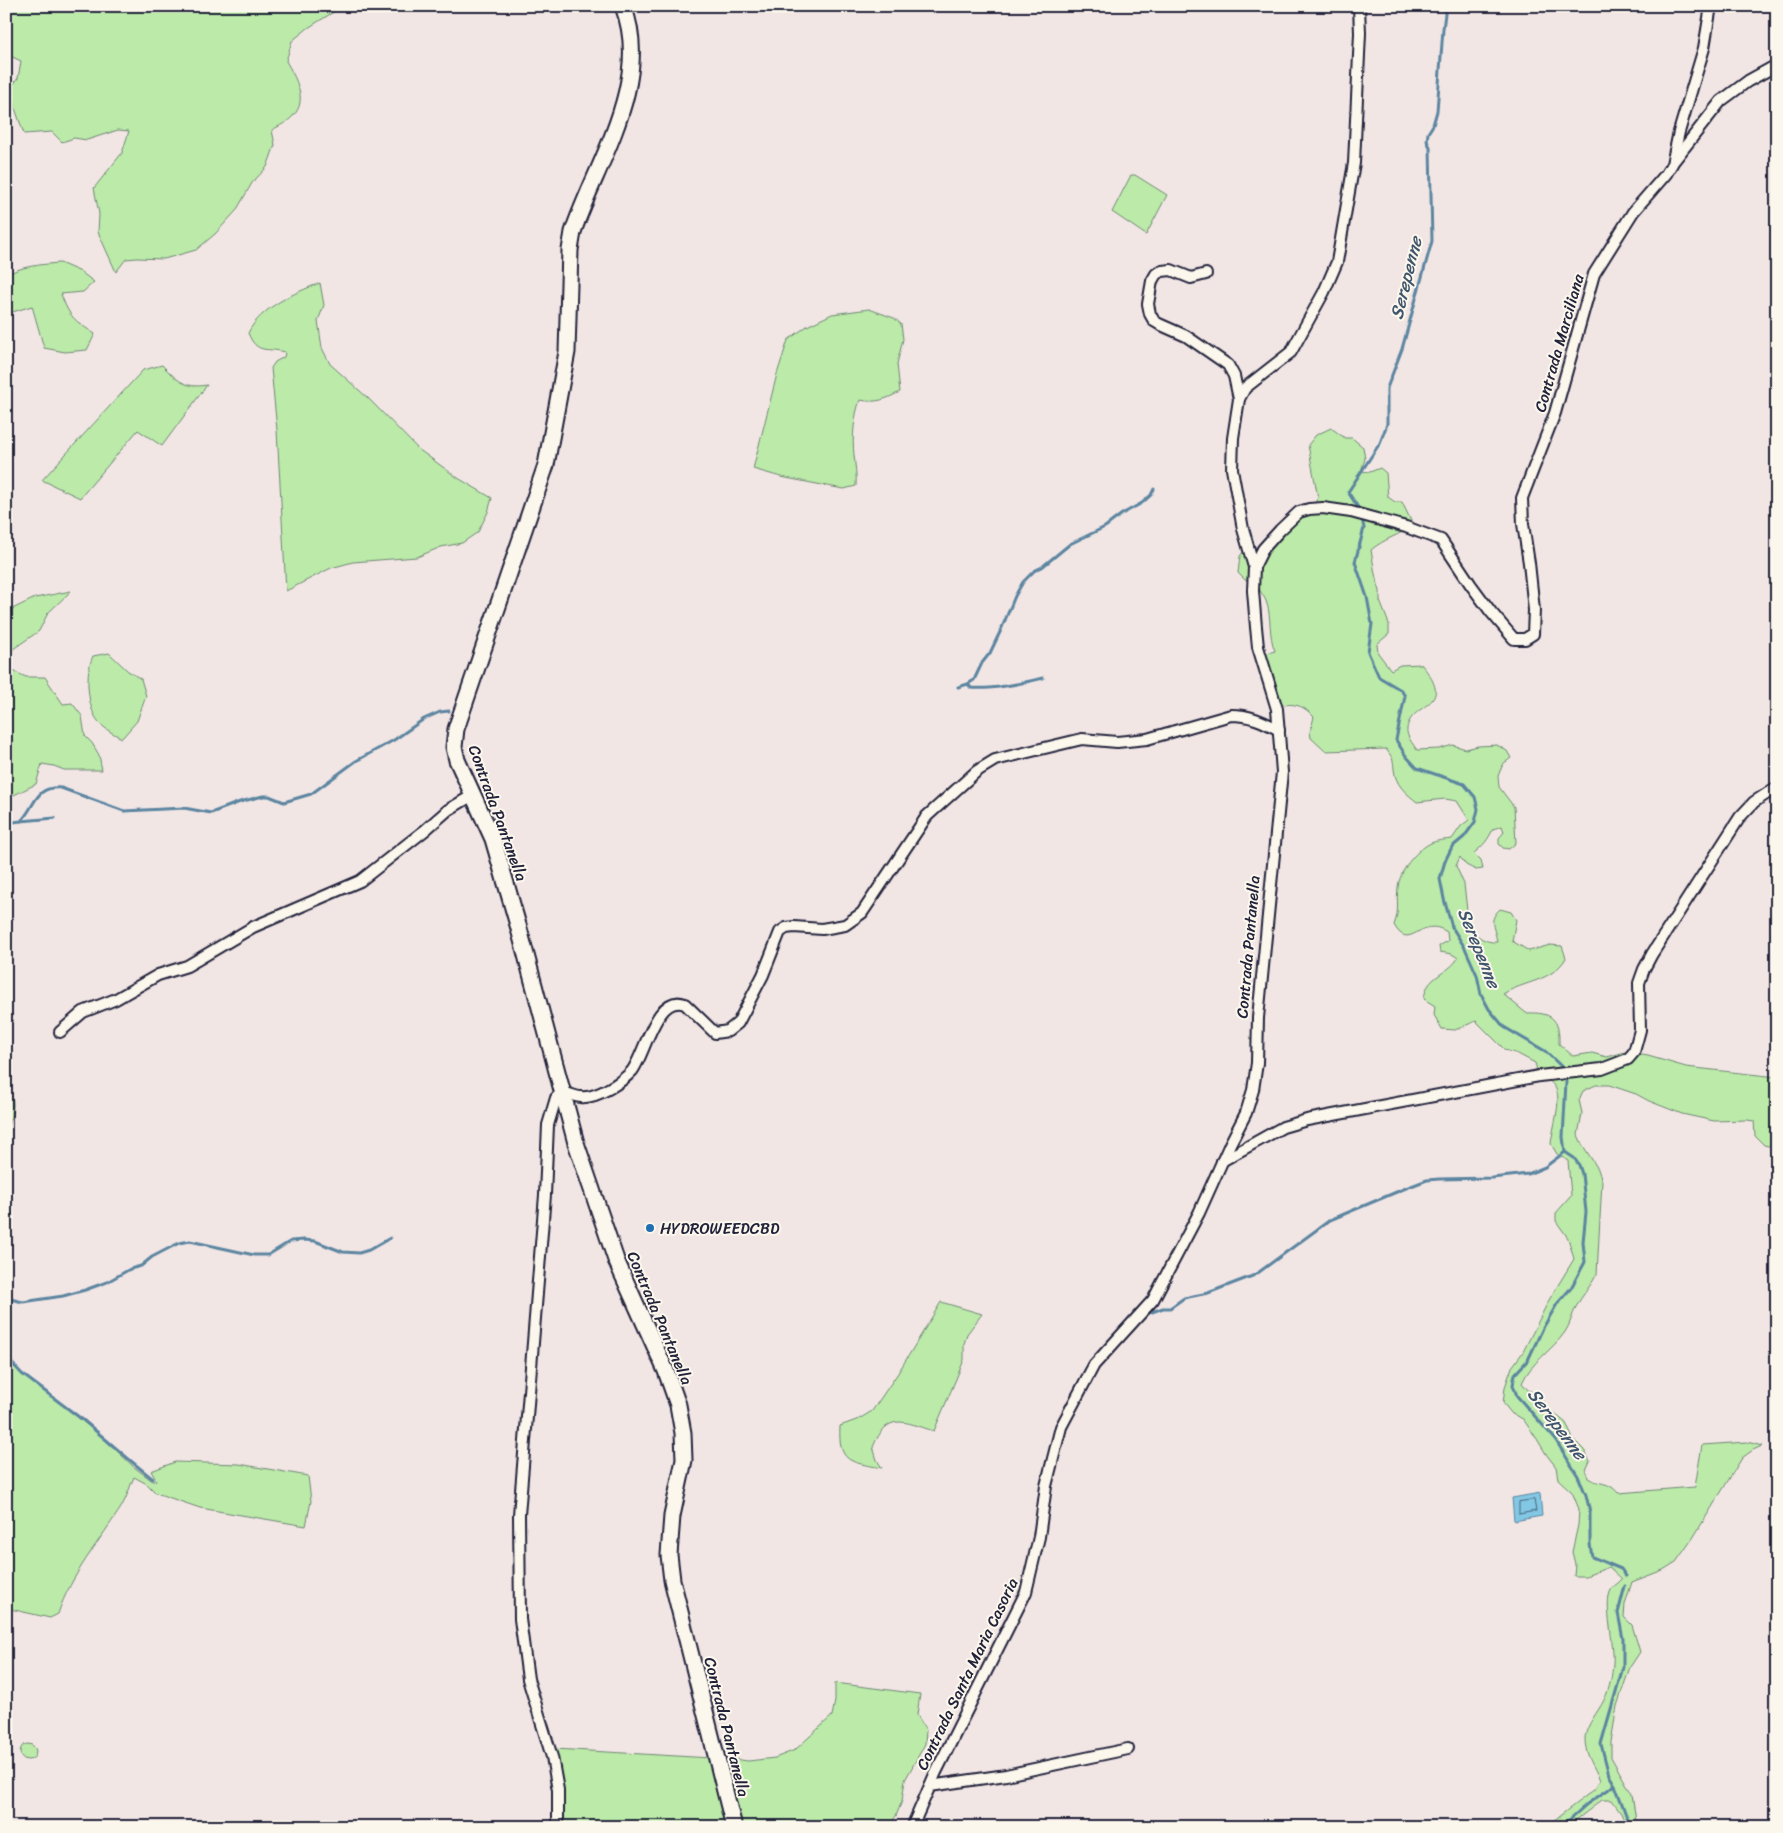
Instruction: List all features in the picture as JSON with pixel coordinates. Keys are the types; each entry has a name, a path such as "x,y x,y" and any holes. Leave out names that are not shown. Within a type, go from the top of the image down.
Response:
{"street":[{"name":"Contrada Pantanella","path":"623,6 632,49 632,66 618,123 573,232 570,250 567,352 546,464 456,728 454,747 457,760 492,839 498,858 576,1143 616,1260 666,1372 678,1406 683,1433 684,1460 672,1516 669,1554 672,1580 734,1827"},
{"path":"1254,567 1243,529 1232,470 1233,438 1239,399 1245,388 1290,352 1324,292 1337,262 1354,163 1360,33 1359,6"},
{"name":"Contrada Marciliana","path":"1530,563 1522,524 1522,498 1555,414 1594,274 1633,212 1666,174 1672,164 1678,132 1704,48 1711,6"},
{"path":"1672,164 1721,101 1748,81 1777,65"},
{"path":"1206,274 1191,278 1171,270 1156,274 1152,281 1148,304 1150,314 1154,321 1186,336 1228,365 1234,376 1239,399"},
{"name":"Contrada Pantanella","path":"1222,1161 1246,1113 1257,1064 1258,1018 1282,772 1278,709 1258,647 1253,591 1254,567 1263,549 1299,512 1323,508 1351,512 1442,540 1470,585 1514,639 1524,639 1533,634 1534,610 1530,563"},
{"path":"558,1827 558,1790 552,1757 528,1679 520,1619 519,1515 545,1195 548,1125 556,1098 562,1092 582,1098 602,1092 619,1082 632,1070 659,1016 672,1003 679,1002 685,1004 715,1033 728,1031 738,1023 763,975 780,932 786,928 822,929 845,925 862,913 927,816 977,771 995,760 1082,739 1117,742 1147,739 1231,715 1244,715 1262,720 1279,730"},
{"path":"1222,1161 1283,1127 1307,1120 1540,1076 1602,1069 1628,1059 1634,1052 1640,1030 1639,983 1652,954 1740,817 1754,802 1777,787"},
{"path":"60,1032 83,1012 116,999 158,975 187,966 253,927 360,881 448,810 473,795"},
{"name":"Contrada Santa Maria Casoria","path":"912,1827 930,1786 1026,1592 1039,1537 1046,1486 1061,1428 1094,1365 1153,1300 1199,1214 1222,1161"},
{"path":"930,1786 1006,1775 1128,1749"}],"green space":[{"path":"6,6 343,6 308,28 292,41 286,61 299,88 300,103 298,110 291,118 272,130 275,145 267,167 252,183 236,211 215,234 196,250 164,259 126,259 116,272 98,232 99,214 94,188 122,153 129,131 118,130 87,140 74,138 62,142 52,132 24,134 9,91 18,78 21,61 6,54"},
{"path":"1131,175 1135,175 1167,195 1146,235 1112,212"},
{"path":"60,263 81,272 94,282 83,292 61,294 74,318 82,326 95,334 87,350 65,352 44,348 32,306 6,314 6,276 24,268"},
{"path":"320,283 324,305 318,321 322,348 330,364 369,399 418,449 458,478 492,498 488,512 478,532 462,543 441,547 417,557 353,562 331,568 286,591 277,430 271,368 275,362 284,357 285,352 263,349 255,345 248,333 270,308 289,296"},
{"path":"869,309 894,318 901,324 903,339 897,364 900,392 880,400 860,400 853,434 856,486 844,489 781,477 753,469 777,374 788,340 807,326 832,314"},
{"path":"162,365 182,382 193,386 207,385 162,446 138,430 80,498 42,480 143,370"},
{"path":"1331,428 1345,438 1352,438 1363,447 1365,459 1361,471 1370,472 1380,468 1386,473 1388,497 1395,502 1402,502 1413,525 1371,550 1380,591 1380,601 1389,624 1389,634 1377,644 1378,653 1391,670 1400,665 1421,664 1435,689 1434,697 1410,720 1407,732 1410,740 1417,750 1439,749 1453,745 1466,749 1497,745 1507,751 1511,758 1503,764 1498,776 1499,787 1514,807 1516,843 1509,849 1503,848 1499,844 1499,838 1504,832 1502,826 1493,829 1485,842 1474,853 1481,860 1483,869 1476,870 1466,865 1460,857 1456,866 1464,884 1469,928 1485,940 1497,942 1493,924 1494,917 1500,909 1511,912 1516,920 1512,941 1529,951 1550,945 1562,946 1566,958 1560,966 1545,977 1503,994 1526,1013 1542,1014 1552,1018 1558,1028 1559,1044 1573,1056 1592,1053 1607,1057 1625,1052 1648,1056 1686,1067 1777,1077 1777,1148 1764,1145 1755,1136 1754,1121 1714,1121 1682,1114 1636,1094 1609,1085 1596,1085 1583,1091 1579,1100 1582,1113 1578,1135 1598,1169 1602,1181 1597,1274 1578,1303 1565,1332 1536,1363 1522,1383 1528,1390 1539,1395 1546,1407 1566,1423 1573,1439 1584,1450 1590,1461 1586,1470 1588,1478 1615,1489 1618,1493 1695,1487 1702,1445 1747,1442 1762,1446 1742,1458 1676,1562 1663,1570 1632,1582 1625,1604 1624,1617 1632,1625 1640,1652 1630,1667 1617,1706 1611,1742 1611,1757 1632,1794 1636,1821 1646,1827 1627,1827 1620,1811 1612,1800 1602,1800 1567,1827 1545,1827 1595,1789 1600,1780 1588,1754 1585,1737 1590,1723 1608,1691 1613,1668 1609,1597 1612,1589 1622,1579 1609,1567 1586,1576 1574,1576 1575,1564 1572,1552 1578,1525 1579,1509 1572,1492 1558,1479 1556,1467 1523,1419 1512,1414 1503,1403 1505,1387 1512,1367 1523,1352 1549,1300 1574,1259 1568,1238 1556,1221 1556,1213 1571,1196 1568,1161 1557,1154 1551,1144 1558,1101 1556,1089 1551,1082 1538,1074 1535,1063 1505,1050 1476,1021 1455,1030 1442,1029 1434,1015 1435,1006 1424,999 1426,991 1433,980 1454,964 1458,958 1452,954 1440,952 1439,946 1448,941 1447,932 1430,927 1405,936 1394,925 1397,915 1399,881 1409,862 1423,847 1438,841 1452,839 1461,826 1469,820 1457,801 1445,799 1417,802 1410,797 1398,783 1392,759 1386,749 1325,751 1311,738 1310,732 1314,717 1300,706 1284,705 1278,698 1263,654 1275,651 1271,639 1268,607 1260,591 1259,583 1245,580 1238,573 1240,556 1245,550 1255,556 1284,517 1294,510 1309,511 1318,498 1308,445 1316,435"},
{"path":"71,591 48,613 39,631 6,654 6,612 35,598"},
{"path":"109,653 128,671 141,679 146,696 137,721 122,738 100,724 90,704 88,674 90,664 93,656"},
{"path":"13,671 26,677 45,677 63,704 72,703 82,716 85,736 99,755 102,770 64,770 42,764 36,784 6,799 6,672"},
{"path":"6,1089 12,1098 13,1109 6,1131"},
{"path":"941,1302 982,1314 967,1334 964,1344 964,1360 934,1431 905,1423 891,1424 885,1428 873,1447 882,1468 848,1459 841,1447 840,1426 859,1419 872,1411 898,1373"},
{"path":"6,1366 14,1367 40,1387 154,1482 156,1480 151,1471 175,1462 239,1464 308,1476 311,1501 306,1526 200,1508 156,1493 147,1484 134,1477 122,1506 78,1572 63,1600 58,1614 50,1618 6,1608"},
{"path":"835,1683 920,1694 917,1715 926,1730 925,1744 905,1780 902,1801 896,1816 888,1827 738,1827 720,1757 748,1761 775,1758 795,1750 832,1716 835,1701"},
{"path":"28,1744 34,1746 36,1752 34,1758 28,1760 22,1758 20,1752 22,1746"},
{"path":"555,1749 711,1758 726,1827 562,1827"}],"water":[{"path":"1540,1493 1542,1516 1514,1521 1512,1498"}],"waterway":[{"name":"Serepenne","path":"1361,512 1348,492 1380,443 1387,424 1387,388 1402,349 1432,241 1430,147 1427,141 1428,133 1433,125 1437,111 1446,6"},
{"path":"958,687 974,680 982,663 990,653 1023,582 1034,571 1042,567 1070,544 1105,527 1122,514 1142,503 1151,495 1154,489"},
{"name":"Serepenne","path":"1362,519 1364,528 1355,562 1367,597 1372,624 1368,652 1379,677 1401,690 1405,696 1396,740 1406,756 1417,768 1464,784 1475,797 1478,809 1475,822 1464,837 1452,847 1445,861 1440,879 1452,927 1465,948 1477,975 1481,994 1489,1009 1504,1027 1545,1051 1564,1069"},
{"path":"968,684 971,688 989,688 1043,678"},
{"path":"6,823 21,821 36,798 45,790 52,788 61,788 124,811 184,808 211,813 263,796 269,796 284,802 311,794 356,761 394,740 424,719 440,712 449,711"},
{"path":"21,821 55,818"},
{"name":"Serepenne","path":"1566,1082 1563,1137 1565,1152 1574,1158 1582,1174 1586,1212 1583,1242 1585,1262 1571,1288 1557,1304 1543,1328 1528,1360 1515,1374 1513,1385 1517,1396 1555,1439 1578,1476 1586,1495 1590,1512 1592,1557 1621,1569 1626,1576"},
{"path":"1144,1315 1163,1308 1170,1308 1184,1298 1208,1293 1255,1275 1330,1220 1406,1188 1427,1180 1492,1178 1528,1174 1545,1167 1565,1152"},
{"path":"6,1298 23,1302 63,1296 85,1290 107,1282 130,1269 141,1266 152,1257 179,1243 190,1241 254,1255 268,1255 291,1241 315,1241 343,1252 359,1253 369,1250 390,1238"},
{"path":"6,1360 10,1361 22,1374 83,1420 153,1479"},
{"name":"Serepenne","path":"1625,1586 1618,1613 1623,1639 1623,1667 1601,1744 1609,1775 1615,1785 1629,1823 1635,1827"},
{"path":"1561,1827 1587,1804 1615,1785"}],"place":[{"name":"HYDROWEEDCBD","path":"650,1228"}]}
